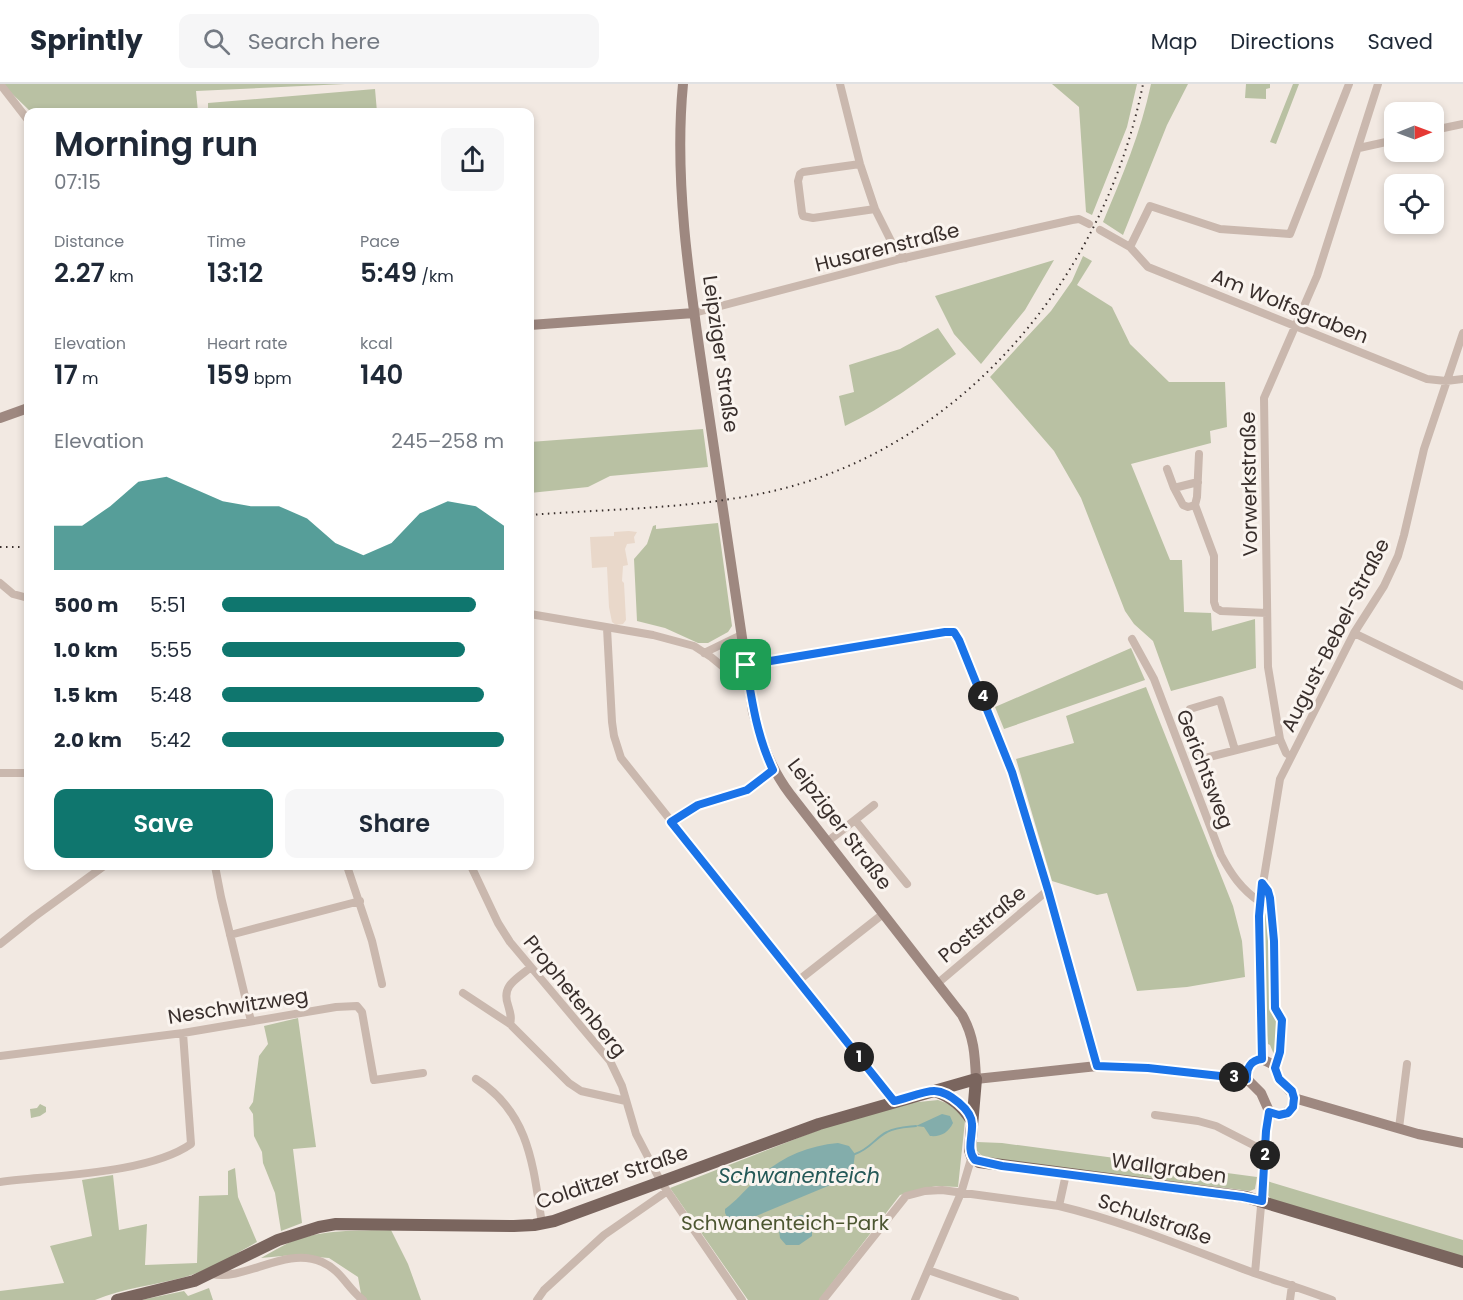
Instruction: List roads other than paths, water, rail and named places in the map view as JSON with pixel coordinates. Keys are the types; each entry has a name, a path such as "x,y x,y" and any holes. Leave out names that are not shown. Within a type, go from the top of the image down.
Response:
{"main road":[{"name":"Leipziger Straße","path":"683,84 680,125 683,190 694,313 741,635 760,738 773,770 938,983 969,1027 974,1042 976,1079 970,1150 972,1156"},
{"path":"534,325 694,313"},
{"path":"0,418 24,409"},
{"path":"1262,1059 1271,1062 1275,1068 1279,1079 1292,1091 1294,1098 1293,1107 1288,1113 1279,1115 1269,1112 1261,1093 1247,1079 1246,1073 1250,1064 1262,1059"},
{"path":"976,1079 1097,1066 1148,1068 1247,1079"},
{"name":"Colditzer Straße","path":"117,1300 194,1281 278,1240 319,1227 336,1224 514,1226 542,1224 664,1187 819,1124 976,1079"},
{"path":"935,1091 947,1095 959,1104 972,1121"},
{"path":"1294,1098 1399,1128 1463,1143"},
{"name":"Wallgraben","path":"972,1156 979,1162 1246,1197 1463,1262"}],"street":[{"path":"0,84 24,115"},
{"path":"840,84 860,164 875,209 896,251 906,258"},
{"path":"1100,230 1130,246 1150,206 1220,229 1290,234 1349,84"},
{"name":"Vorwerkstraße","path":"1291,756 1286,753 1280,739 1268,667 1264,398 1317,276 1378,84"},
{"path":"1444,128 1463,124"},
{"path":"1359,148 1384,142"},
{"path":"860,164 800,174 798,181 803,216 813,218 875,209"},
{"name":"Husarenstraße","path":"694,313 906,258 1072,220 1079,219 1089,224"},
{"name":"Am Wolfsgraben","path":"1130,246 1148,267 1295,327 1427,379 1446,381 1463,379"},
{"name":"August-Bebel-Straße","path":"1262,1059 1260,902 1280,779 1354,633 1384,586 1398,556 1424,449 1463,334"},
{"path":"1199,454 1195,505 1214,556 1216,608 1221,611 1267,613"},
{"path":"1167,470 1183,505 1188,507 1195,505"},
{"path":"1174,488 1198,482"},
{"path":"2,589 24,597"},
{"path":"534,615 694,646 750,689"},
{"path":"607,628 612,722 618,752 671,822 894,1101"},
{"path":"746,665 945,632 956,634 999,735 1012,772 1048,890 1097,1066"},
{"path":"1354,633 1463,686"},
{"path":"704,652 741,635"},
{"name":"Gerichtsweg","path":"1132,639 1154,679 1221,855 1231,874 1246,892 1260,902"},
{"path":"1190,709 1220,700 1234,750"},
{"path":"1196,742 1201,759 1280,739"},
{"path":"671,822 698,805 747,790 773,770"},
{"path":"0,773 24,773"},
{"path":"827,842 874,806"},
{"path":"855,820 907,884"},
{"path":"0,944 99,870"},
{"path":"216,870 251,1021"},
{"path":"348,870 360,901 382,984"},
{"name":"Prophetenberg","path":"473,870 498,923 510,942 610,1060 622,1086 636,1134 664,1187 742,1300"},
{"name":"August-Bebel-Straße","path":"1262,883 1270,898 1274,941 1275,1008 1281,1015 1280,1052 1275,1068"},
{"name":"Poststraße","path":"938,983 1048,890"},
{"path":"230,935 360,901"},
{"path":"799,980 883,914"},
{"path":"510,1024 505,993 508,987 531,968"},
{"path":"463,993 510,1024 569,1083 581,1091 626,1101"},
{"name":"Neschwitzweg","path":"0,1056 183,1033 336,1007 357,1006 362,1012 374,1080 423,1073"},
{"path":"0,1182 126,1167 169,1155 191,1144 183,1033"},
{"path":"1399,1128 1407,1064"},
{"path":"476,1079 492,1089 506,1103 522,1129 535,1179 542,1224"},
{"path":"1255,1273 1269,1112"},
{"path":"1155,1115 1216,1126 1265,1149"},
{"name":"Leipziger Straße","path":"915,1300 961,1193 972,1156"},
{"path":"1059,1206 1066,1174"},
{"path":"537,1300 544,1290 604,1235 664,1187"},
{"name":"Schulstraße","path":"823,1300 906,1196 925,1191 942,1190 1059,1206 1138,1229 1332,1300"},
{"path":"210,1274 223,1276 285,1260 320,1261 339,1273 363,1300"},
{"path":"928,1270 1016,1300"},
{"path":"1290,1300 1292,1285"}],"water":[{"path":"942,1114 950,1116 953,1123 944,1134 930,1136 924,1127 916,1126"},
{"name":"Schwanenteich","path":"838,1143 849,1146 855,1154 852,1176 732,1226 725,1209 772,1167 792,1155 814,1147"},
{"path":"802,1215 812,1221 812,1236 799,1245 786,1245 780,1238 779,1230 788,1218"}],"waterway":[{"path":"855,1154 890,1130 916,1126"}],"railway":[{"path":"534,515 677,505 764,493 835,472 901,439 960,396 1013,345 1058,287 1095,223 1124,155 1143,84"},
{"path":"0,547 24,547"}],"park label":[{"name":"Schwanenteich-Park","path":"785,1223"}]}
